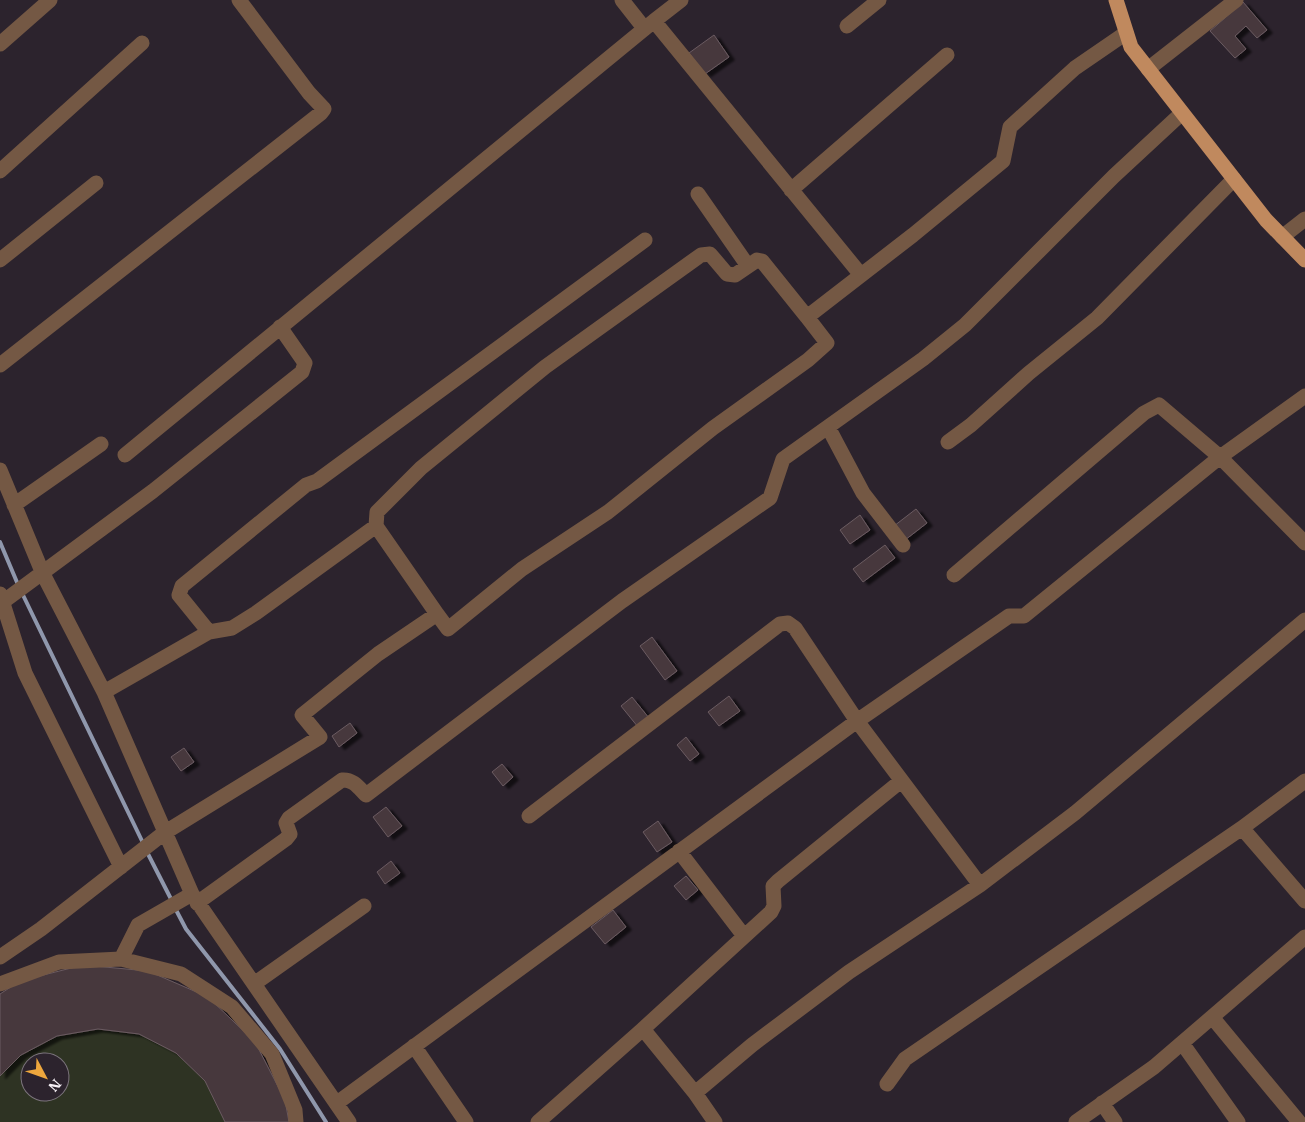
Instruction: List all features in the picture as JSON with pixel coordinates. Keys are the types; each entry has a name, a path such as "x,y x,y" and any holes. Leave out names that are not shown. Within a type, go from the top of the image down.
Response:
{"main road":[{"path":"1116,0 1131,47 1266,220 1305,260"}],"street":[{"path":"0,44 50,0"},
{"path":"0,365 92,290 310,123 324,109 239,0"},
{"path":"622,0 649,24 792,190 861,275"},
{"path":"125,455 680,0"},
{"path":"847,26 879,0"},
{"path":"1148,69 1236,0"},
{"path":"807,317 1003,161 1010,127 1075,68 1126,33"},
{"path":"0,170 142,43"},
{"path":"792,190 947,55"},
{"path":"121,959 138,925 189,900 286,839 290,834 286,823 289,818 342,780 348,779 353,782 366,795 622,601 770,498 783,459 923,359 965,325 1108,182 1182,112"},
{"path":"948,442 971,425 1029,373 1097,318 1234,179"},
{"path":"0,260 96,183"},
{"path":"698,194 748,266"},
{"path":"1282,237 1305,219"},
{"path":"209,632 179,595 182,586 306,485 317,481 644,240"},
{"path":"710,254 727,274 731,275 757,260 762,261 807,317 827,343 808,360 713,428 608,512 522,570 448,629 376,526 377,512 421,468 545,367 701,255 710,254"},
{"path":"121,867 25,674 1,600 43,574 240,423 302,372 305,363 280,327"},
{"path":"336,1103 857,720 1009,616 1024,616 1220,457 1305,396"},
{"path":"954,575 1152,407 1159,405 1220,457 1305,543"},
{"path":"828,427 863,492 903,545"},
{"path":"14,505 101,444"},
{"path":"0,470 43,574 104,692 164,834 189,900 254,984 349,1122"},
{"path":"104,692 209,632 232,628 256,613 376,526"},
{"path":"0,957 41,929 164,834 320,737 302,715 378,654 437,614"},
{"path":"694,1093 752,1045 849,972 980,885 1075,814 1305,620"},
{"path":"529,816 780,624 788,623 795,628 857,720 980,885"},
{"path":"538,1122 771,912 774,906 773,886 778,881 901,780"},
{"path":"887,1084 905,1059 1242,828 1305,780"},
{"path":"1242,828 1305,901"},
{"path":"679,851 744,936"},
{"path":"254,984 364,906"},
{"path":"1076,1122 1154,1067 1212,1017 1302,946"},
{"path":"0,984 58,962 121,959 181,974 232,1007 272,1054 295,1110 296,1122"},
{"path":"1212,1017 1299,1122"},
{"path":"643,1029 715,1122"},
{"path":"1182,1043 1238,1122"},
{"path":"414,1046 466,1122"},
{"path":"1102,1103 1115,1122"}],"green space":[{"path":"83,965 148,971 208,997 255,1042 285,1100 289,1122 0,1122 0,994"}],"building":[{"path":"1243,2 1267,30 1257,38 1246,26 1235,36 1246,49 1235,58 1210,31"},
{"path":"714,35 729,57 705,74 689,53"},
{"path":"916,509 927,523 905,540 894,526"},
{"path":"860,515 870,530 850,544 840,530"},
{"path":"885,545 895,558 863,582 853,569"},
{"path":"652,637 677,671 665,680 640,646"},
{"path":"729,696 740,711 719,726 708,712"},
{"path":"632,697 649,718 638,727 621,706"},
{"path":"350,723 357,733 339,747 332,736"},
{"path":"686,737 699,754 690,761 677,745"},
{"path":"184,748 194,762 181,771 171,757"},
{"path":"502,764 513,777 503,786 492,772"},
{"path":"386,807 402,826 388,837 373,817"},
{"path":"658,821 672,842 657,852 643,832"},
{"path":"391,861 400,873 385,884 377,872"},
{"path":"686,876 698,890 686,900 674,886"},
{"path":"613,910 626,927 605,944 591,927"},
{"path":"83,965 148,971 208,997 255,1042 285,1100 289,1122 225,1122 205,1081 176,1053 139,1034 98,1029 57,1036 27,1052 20,1052 20,1056 0,1076 0,994 20,981"}],"waterway":[{"path":"0,542 19,587"},
{"path":"22,593 144,845"},
{"path":"147,852 172,901"},
{"path":"175,908 186,929 280,1049 326,1122"}]}
